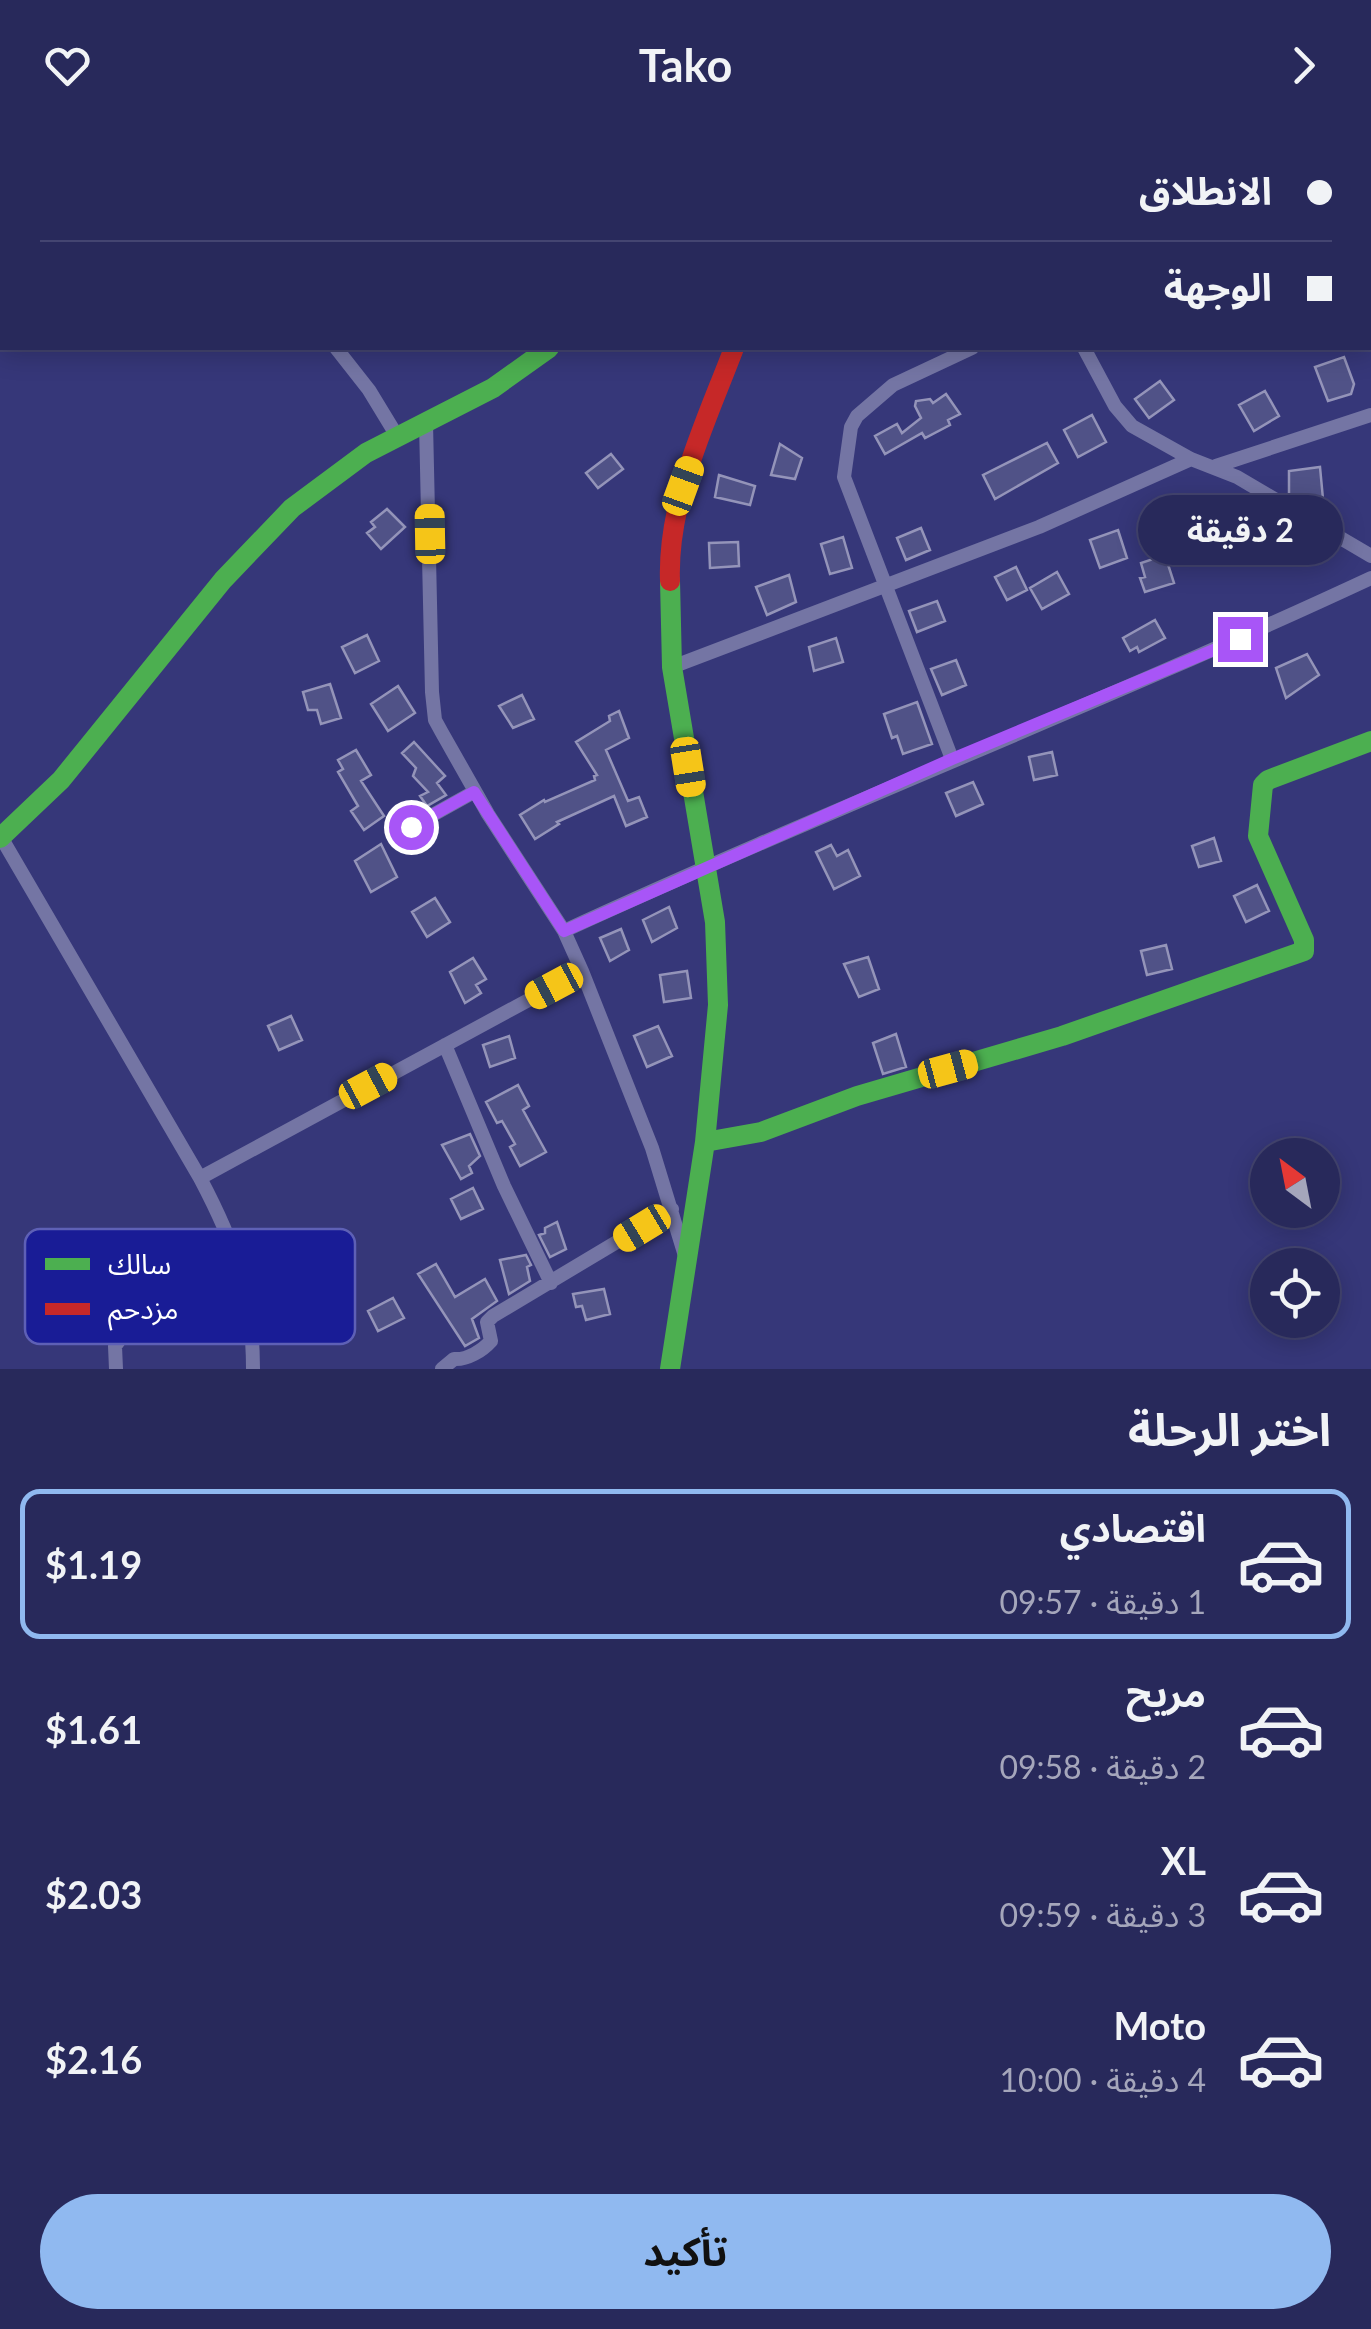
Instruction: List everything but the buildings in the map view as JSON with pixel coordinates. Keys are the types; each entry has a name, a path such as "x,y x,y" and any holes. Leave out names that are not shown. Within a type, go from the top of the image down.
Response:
{"street":[{"path":"338,350 397,436"},
{"path":"224,1229 200,1178 0,838 61,780 222,580 273,526 323,482 397,436 494,388 546,350"},
{"path":"670,1369 706,1142 718,964 716,922 672,667 669,562 677,508 733,350"},
{"path":"952,759 844,477 857,416 893,385 968,350"},
{"path":"1085,350 1127,422 1191,459 1216,466 1371,556"},
{"path":"1216,466 1371,416"},
{"path":"426,423 435,720 474,792 564,931 652,1148 687,1262"},
{"path":"672,667 1039,527 1191,459"},
{"path":"564,931 952,759 1179,667 1371,578"},
{"path":"706,1142 724,1143 855,1096 1050,1040 1300,953 1304,940 1258,836 1264,784 1371,742"},
{"path":"411,827 474,792"},
{"path":"200,1178 582,971"},
{"path":"444,1045 488,1151 551,1282"},
{"path":"442,1369 454,1359 463,1359 485,1348 491,1341 487,1325 490,1318 672,1210"},
{"path":"678,1323 682,1369"},
{"path":"116,1369 117,1344"},
{"path":"252,1344 253,1369"}],"traffic: fast":[{"path":"0,838 61,780 223,580 292,508 366,453 493,388 546,350"},
{"path":"670,581 672,667 715,922 718,1005 705,1142 670,1369"},
{"path":"705,1142 761,1132 857,1096 1062,1036 1304,951 1304,940 1258,836 1263,785 1371,741"}],"traffic: jam":[{"path":"670,581 675,521 682,492 733,350"}],"route":[{"path":"411,827 474,792 564,931 704,866 1240,639"}]}
